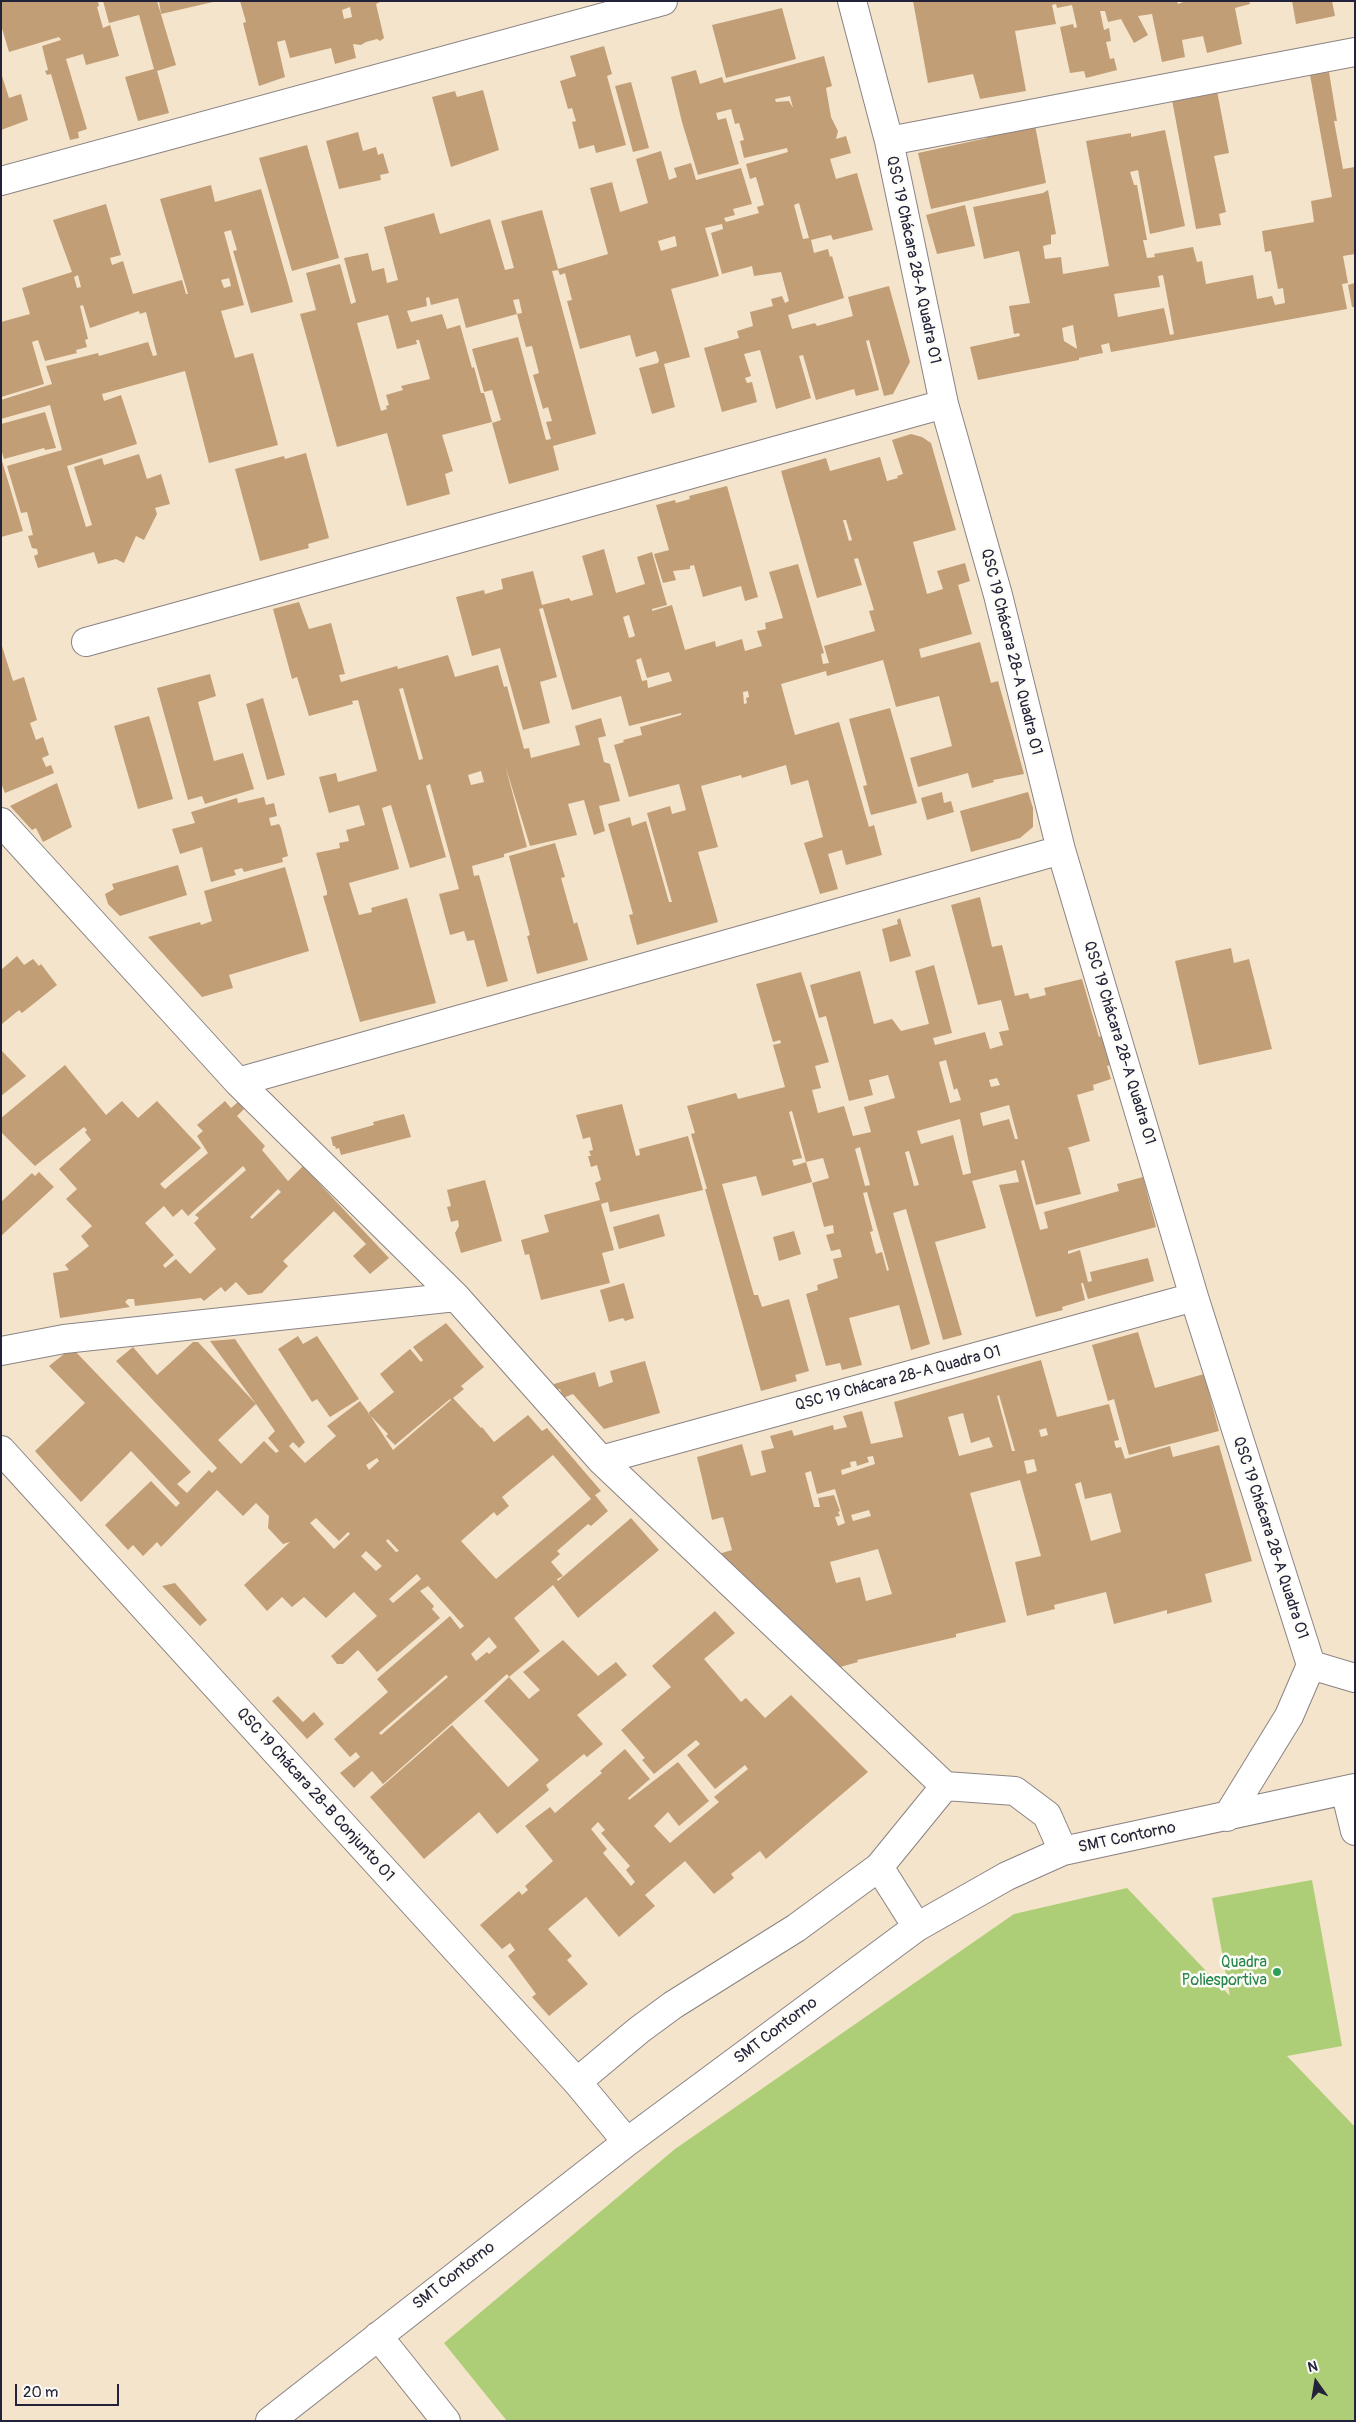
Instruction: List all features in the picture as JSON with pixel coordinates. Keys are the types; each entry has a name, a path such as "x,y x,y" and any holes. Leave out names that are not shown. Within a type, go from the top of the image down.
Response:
{"street":[{"path":"1,181 663,1"},
{"name":"QSC 19 Chácara 28-A Quadra 01","path":"852,1 889,141 944,404 998,594 1061,850 1194,1297 1311,1665"},
{"path":"889,141 1355,52"},
{"path":"86,642 944,404"},
{"path":"1,822 238,1082 456,1297 601,1460 946,1786 1015,1791 1047,1815 1063,1851"},
{"path":"238,1082 1061,850"},
{"path":"1,1351 64,1339 456,1297"},
{"name":"QSC 19 Chácara 28-A Quadra 01","path":"601,1460 1194,1297"},
{"name":"QSC 19 Chácara 28-B Conjunto 01","path":"1,1450 576,2082 627,2142"},
{"path":"1227,1817 1286,1723 1311,1665 1355,1678"},
{"path":"576,2082 666,2010 796,1928 880,1867 946,1786"},
{"path":"1350,1789 1355,1831"},
{"name":"SMT Contorno","path":"270,2421 627,2142 917,1927 1008,1876 1063,1851 1350,1789"},
{"path":"880,1867 917,1927"},
{"path":"378,2336 446,2421"}],"green space":[{"path":"1312,1880 1342,2046 1287,2056 1355,2127 1355,2421 507,2421 444,2343 675,2149 1014,1914 1127,1888 1230,1996 1212,1898"}],"building":[{"path":"1,1 98,1 99,6 97,7 103,28 110,25 119,56 86,65 83,54 66,59 87,129 78,132 79,138 70,140 51,74 47,75 45,71 48,70 42,46 61,40 59,37 9,52 1,25"},
{"path":"103,1 157,1 176,65 157,71 169,113 138,121 125,77 154,69 139,15 109,23"},
{"path":"159,1 213,1 213,2 161,14"},
{"path":"240,1 382,1 376,4 384,38 380,41 377,39 361,45 353,44 356,58 335,64 331,48 290,58 285,40 277,42 285,77 259,86 243,23 246,22","holes":["350,7 352,17 344,19 342,10"]},
{"path":"913,1 1177,1 1178,4 1186,1 1249,1 1250,4 1235,8 1242,44 1207,53 1203,36 1182,40 1185,57 1162,62 1152,14 1138,16 1148,35 1134,43 1121,19 1108,22 1105,11 1100,11 1104,30 1109,28 1111,41 1106,42 1110,59 1114,58 1117,70 1086,78 1084,71 1070,73 1060,27 1073,24 1074,28 1077,27 1072,5 1057,8 1056,4 1052,5 1056,24 1015,31 1026,91 980,99 973,74 928,83"},
{"path":"1292,1 1332,1 1335,16 1296,24"},
{"path":"782,8 796,59 726,78 712,25"},
{"path":"604,46 612,74 607,76 626,145 596,153 594,145 579,149 572,122 576,121 572,108 568,109 560,81 576,76 570,56"},
{"path":"824,56 832,86 826,88 831,117 838,131 836,139 846,136 851,153 830,159 836,179 857,173 873,230 833,240 831,235 811,240 814,253 828,249 830,257 832,256 844,298 788,315 792,329 815,323 817,326 853,316 848,297 889,286 910,362 893,394 884,396 869,340 866,341 879,390 856,396 854,389 816,400 803,355 799,356 811,398 776,409 760,350 744,354 751,376 745,378 747,383 752,382 757,402 722,412 704,348 739,338 737,331 753,326 750,312 773,306 771,299 782,296 785,303 789,301 781,272 754,276 752,266 722,274 711,233 723,229 722,224 705,228 719,276 671,289 690,357 664,364 675,407 652,414 639,368 658,363 659,360 656,351 636,357 630,335 580,349 567,301 572,300 565,273 560,275 558,270 552,271 596,434 553,446 559,470 509,484 492,423 501,420 492,390 484,392 472,349 518,337 546,440 551,439 546,422 552,421 548,407 543,409 533,375 539,373 532,346 526,347 517,314 466,328 458,298 431,305 429,297 426,298 427,306 407,311 411,322 442,314 447,329 460,325 472,368 474,367 481,393 484,393 492,422 442,435 453,471 445,474 450,494 407,506 387,433 337,447 300,314 316,310 306,273 340,264 351,304 356,302 344,258 368,253 372,271 384,268 387,283 398,280 384,227 434,213 440,234 490,219 505,270 514,268 501,221 542,210 558,269 608,254 590,188 612,182 620,212 648,203 636,159 661,151 669,180 677,177 674,168 691,163 696,180 741,168 752,204 733,209 735,215 724,218 726,222 759,213 757,207 764,205 756,177 750,179 746,164 788,152 787,148 744,158 740,141 744,140 739,123 735,124 731,109 716,113 718,120 726,118 739,164 698,175 671,77 696,70 700,84 722,77 724,83","holes":["790,96 793,108 789,101 776,102 775,99","799,203 809,238 803,239 794,205","675,236 677,246 661,251 658,241","519,299 522,313 517,314 513,300","388,315 397,349 417,344 416,340 419,340 430,379 401,386 403,390 386,395 389,405 386,406 387,409 381,411 357,323"]},
{"path":"1329,72 1337,121 1334,121 1343,169 1355,167 1355,254 1343,256 1348,283 1342,284 1347,309 1111,352 1109,343 1101,345 1103,353 1079,358 1079,360 978,380 970,347 1020,336 1019,333 1014,334 1009,306 1030,303 1019,251 984,259 973,207 1043,193 1048,190 1056,234 1051,235 1051,244 1043,246 1045,259 1061,257 1063,274 1109,266 1086,141 1131,133 1131,137 1165,130 1185,226 1150,234 1138,170 1130,172 1134,185 1137,185 1147,240 1143,240 1147,258 1155,257 1154,254 1193,247 1197,262 1202,261 1206,284 1253,275 1257,299 1272,296 1275,305 1285,303 1283,288 1278,289 1271,251 1265,252 1262,231 1314,222 1311,201 1332,197 1310,75","holes":["1163,275 1174,334 1170,335 1164,308 1118,317 1114,294 1160,287 1158,276","1073,325 1077,349 1064,341 1062,328"]},
{"path":"1,73 9,98 21,94 28,120 1,130"},
{"path":"631,82 649,148 633,152 615,86"},
{"path":"483,90 499,150 451,167 432,97 455,91 457,97"},
{"path":"1217,91 1229,153 1214,156 1226,212 1219,214 1221,225 1196,229 1172,100"},
{"path":"1035,125 1046,183 931,209 918,153 987,138 987,134"},
{"path":"358,132 363,151 376,147 378,155 383,153 389,173 380,175 381,180 339,189 326,141"},
{"path":"307,145 339,258 292,271 259,158"},
{"path":"211,185 215,202 261,189 293,302 251,313 233,251 237,250 231,230 224,232 244,305 221,311 235,358 253,353 278,445 209,463 185,371 102,394 104,401 121,395 137,444 67,466 86,527 92,525 74,467 102,458 104,465 139,454 147,479 161,474 170,504 155,508 157,514 144,540 136,536 124,563 116,559 98,564 94,552 38,568 34,556 38,554 37,549 32,548 28,536 33,535 27,512 21,513 7,466 62,450 50,405 1,419 1,400 52,384 46,366 98,353 99,356 148,342 153,356 157,355 146,312 140,314 139,311 90,328 83,305 80,306 88,339 85,340 87,347 76,350 77,353 45,361 38,340 32,342 44,384 1,397 1,322 30,314 22,288 72,272 53,220 106,204 121,255 110,258 112,265 123,261 133,294 182,280 186,294 188,294 160,199","holes":["78,275 81,287 77,288 74,277","229,278 231,286 224,288 221,280"]},
{"path":"965,205 975,246 937,254 926,215"},
{"path":"1355,283 1355,307 1352,307 1348,285"},
{"path":"45,412 56,448 45,450 44,448 4,459 1,449 1,424"},
{"path":"911,434 922,437 931,443 956,530 913,542 927,594 943,589 937,571 965,563 970,581 958,585 972,634 919,649 921,658 980,642 991,683 998,681 1024,774 993,780 994,782 972,788 968,773 918,787 910,758 952,746 939,696 896,707 883,660 827,676 826,671 781,684 795,735 839,722 869,827 874,825 882,855 846,865 842,850 828,854 838,889 820,894 804,843 823,837 808,780 791,785 786,765 742,778 741,775 701,786 718,847 698,852 718,922 637,945 629,915 633,914 608,824 630,817 632,826 646,821 669,902 672,902 647,813 670,806 672,814 686,810 679,784 629,797 614,745 624,742 623,740 642,735 640,727 681,715 681,713 629,726 621,696 572,710 543,608 539,609 557,677 540,682 550,723 523,730 500,648 472,656 456,597 484,590 485,594 503,589 501,579 533,571 542,605 569,598 571,601 593,595 582,556 604,549 616,593 645,584 637,557 652,552 667,605 652,609 652,611 672,605 685,650 715,641 716,647 742,639 745,651 762,646 757,631 766,629 765,623 783,618 769,572 798,564 824,653 821,654 823,664 829,663 824,646 875,631 869,611 874,610 858,558 854,559 862,585 817,598 781,471 826,458 830,471 880,457 887,481 898,478 897,476 903,474 892,440","holes":["843,520 846,520 852,540 849,541","629,615 635,636 629,638 623,617","641,658 647,678 669,672 672,681 648,688 647,680 642,681 636,660","748,691 749,697 746,698 747,703 744,704 743,692"]},
{"path":"306,453 329,538 308,544 309,548 260,561 235,469 284,456 285,459"},
{"path":"1,462 23,531 1,537"},
{"path":"727,486 758,597 745,601 741,586 703,597 694,565 690,566 690,569 673,571 676,580 663,583 654,554 669,550 656,505 675,500 676,503 690,499 689,496"},
{"path":"299,602 309,629 331,623 345,674 339,675 341,682 397,666 398,669 448,655 455,677 498,665 504,687 507,686 524,749 529,748 531,758 580,745 575,726 601,718 606,736 598,738 604,762 610,764 620,801 599,806 605,831 594,835 584,800 568,804 577,835 530,846 505,765 527,847 504,854 504,857 472,866 474,876 479,875 508,981 487,987 474,940 467,941 464,931 450,935 439,894 459,889 430,784 426,786 446,857 410,868 391,805 382,808 399,869 349,883 359,915 372,912 371,908 407,898 436,1003 360,1022 323,896 327,895 327,892 316,853 340,848 339,843 349,841 346,830 365,825 359,805 329,813 319,777 336,773 338,782 377,771 358,700 352,701 353,704 309,716 297,677 292,679 273,609","holes":["403,688 423,759 419,760 399,689","481,771 484,782 471,785 468,775"]},
{"path":"1,643 13,681 24,677 37,720 30,723 36,740 43,737 49,755 42,758 46,767 51,765 54,773 5,793 1,783"},
{"path":"210,674 216,696 198,702 214,761 243,753 254,789 205,804 202,796 188,800 157,688"},
{"path":"263,698 285,775 267,780 246,704"},
{"path":"890,708 917,803 871,815 863,786 867,785 849,719"},
{"path":"149,716 173,799 138,809 114,726"},
{"path":"57,783 72,827 43,842 36,828 32,830 10,806"},
{"path":"942,792 944,803 951,801 954,812 927,820 921,798"},
{"path":"1028,792 1033,808 1033,827 1020,838 971,852 960,811"},
{"path":"264,797 266,805 274,803 277,816 269,818 271,826 279,824 281,828 288,856 282,858 283,862 244,872 242,868 234,870 236,875 211,882 202,847 180,854 172,829 195,823 191,812 237,798 238,803"},
{"path":"555,843 565,877 561,878 574,924 577,922 588,960 537,974 527,936 530,935 509,856"},
{"path":"178,865 187,895 120,916 108,904 105,894 114,889 112,884"},
{"path":"285,867 309,951 229,975 233,988 202,997 148,937 200,922 201,925 212,921 204,891"},
{"path":"980,897 992,947 1002,945 1015,996 1028,993 1030,999 1046,995 1044,988 1082,979 1099,1037 1106,1034 1110,1049 1105,1051 1107,1054 1111,1053 1114,1064 1107,1066 1111,1079 1093,1085 1094,1090 1077,1095 1090,1141 1067,1148 1069,1149 1081,1194 1036,1205 1024,1160 1021,1161 1040,1230 1048,1228 1044,1212 1119,1191 1117,1184 1143,1177 1156,1227 1068,1251 1068,1254 1080,1250 1088,1282 1092,1281 1090,1272 1148,1258 1154,1281 1088,1299 1083,1283 1081,1283 1085,1300 1062,1307 1063,1310 1036,1317 999,1185 1019,1182 1016,1170 972,1181 986,1228 935,1242 962,1335 943,1340 906,1209 893,1213 930,1344 911,1350 899,1305 849,1318 862,1365 842,1370 840,1363 826,1366 806,1294 818,1290 817,1285 838,1278 833,1259 842,1257 840,1249 831,1251 826,1235 834,1233 833,1225 824,1227 812,1183 829,1178 823,1158 806,1162 812,1182 762,1196 756,1176 722,1184 754,1295 758,1295 762,1307 789,1299 809,1371 795,1375 797,1381 761,1391 705,1189 707,1189 691,1134 695,1133 687,1106 736,1093 738,1099 785,1087 773,1045 781,1043 780,1040 773,1042 756,984 801,972 829,1062 815,1066 821,1088 812,1090 818,1113 844,1106 853,1136 871,1132 864,1107 895,1098 888,1075 869,1080 873,1095 849,1101 826,1016 819,1018 810,985 860,971 874,1024 892,1019 901,1031 929,1024 915,971 934,965 952,1033 933,1038 935,1045 985,1032 990,1049 1003,1045 999,1032 1009,1030 1001,1000 978,1005 951,905","holes":["946,1060 954,1090 957,1088 961,1100 950,1103 939,1062","997,1078 1000,1085 991,1087 989,1080","1009,1105 1018,1139 1015,1139 1009,1119 983,1126 980,1113","792,1111 806,1162 794,1166 792,1160 802,1158 789,1112","960,1119 971,1173 963,1175 953,1135 921,1144 917,1131","860,1147 870,1185 865,1186 855,1149","909,1151 919,1185 914,1186 905,1152","867,1192 889,1270 887,1271 882,1252 876,1254 870,1232 873,1231 863,1193"]},
{"path":"900,918 911,956 890,962 882,929 898,924 897,920"},
{"path":"1231,948 1234,963 1249,959 1272,1049 1199,1065 1175,961"},
{"path":"17,956 24,965 33,959 39,966 41,964 57,985 22,1013 19,1010 2,1024 1,970"},
{"path":"1,1050 26,1076 1,1096"},
{"path":"65,1065 106,1115 122,1101 138,1118 157,1101 201,1148 160,1184 165,1189 208,1153 197,1136 203,1131 197,1125 225,1101 231,1108 238,1102 244,1109 237,1116 265,1146 262,1150 288,1181 303,1166 389,1258 370,1274 353,1256 366,1244 334,1211 283,1261 288,1266 262,1293 248,1295 236,1282 225,1292 221,1287 204,1301 201,1298 135,1306 134,1299 128,1299 125,1302 130,1307 60,1318 53,1273 69,1270 65,1265 89,1246 81,1236 92,1226 66,1199 77,1189 59,1169 91,1140 84,1127 35,1166 1,1132 1,1118","holes":["243,1166 246,1170 195,1215 199,1218 194,1223 216,1249 190,1274 176,1259 165,1268 163,1265 174,1255 145,1223 164,1206 173,1217 182,1209 188,1216","278,1189 281,1192 252,1219 250,1217"]},
{"path":"622,1104 636,1156 640,1155 639,1149 688,1136 703,1190 610,1212 608,1202 601,1204 614,1250 602,1253 610,1283 541,1300 529,1254 525,1255 521,1240 549,1232 544,1215 600,1200 595,1183 601,1180 597,1165 591,1167 588,1156 591,1156 589,1151 593,1150 590,1137 583,1139 576,1115"},
{"path":"404,1114 411,1137 341,1155 339,1148 336,1149 333,1146 331,1137 374,1125 373,1122"},
{"path":"39,1172 54,1187 1,1236 1,1202 32,1173 35,1176"},
{"path":"485,1180 502,1241 461,1253 455,1233 459,1226 458,1220 451,1222 447,1207 451,1206 447,1190"},
{"path":"659,1214 665,1236 619,1249 613,1227"},
{"path":"794,1231 801,1254 779,1261 773,1237"},
{"path":"624,1283 634,1318 625,1321 623,1318 609,1322 600,1290"},
{"path":"446,1323 484,1367 461,1386 464,1389 453,1398 494,1442 528,1415 542,1431 547,1428 601,1491 595,1495 608,1511 591,1526 588,1524 557,1551 560,1554 551,1562 563,1576 557,1579 558,1581 631,1518 659,1550 578,1618 553,1585 514,1618 540,1651 509,1677 507,1674 383,1784 372,1771 354,1788 340,1773 360,1757 356,1752 350,1757 334,1739 388,1692 377,1679 450,1616 460,1629 464,1626 428,1586 420,1591 434,1606 432,1609 440,1618 377,1672 358,1650 343,1664 337,1664 331,1656 377,1616 354,1592 326,1618 304,1597 292,1607 282,1597 267,1611 244,1585 290,1542 283,1544 268,1528 269,1516 256,1503 243,1516 217,1490 161,1547 157,1542 143,1556 133,1545 128,1550 105,1525 151,1481 176,1507 180,1503 131,1451 81,1502 35,1451 85,1403 49,1366 69,1350 74,1350 191,1472 177,1484 187,1493 209,1470 212,1473 217,1468 116,1361 133,1347 157,1375 193,1342 198,1342 256,1404 210,1341 235,1339 305,1442 299,1448 293,1442 289,1446 305,1463 336,1436 327,1426 360,1401 368,1413 394,1392 380,1374 410,1349 421,1362 423,1360 413,1347","holes":["451,1400 393,1450 370,1415 388,1434 386,1436 395,1445","256,1404 275,1431 268,1438 279,1451 276,1453 264,1441 241,1464 218,1440","553,1455 591,1499 496,1579 461,1541 494,1512 497,1516 509,1506 502,1497","377,1458 379,1461 369,1470 366,1465","316,1518 339,1541 348,1532 350,1534 334,1549 310,1523","388,1539 399,1551 396,1552 386,1541","366,1551 382,1566 376,1571 361,1556","417,1574 421,1579 393,1603 389,1599","489,1637 497,1647 476,1661 471,1654","446,1675 448,1677 381,1735 379,1733"]},
{"path":"1138,1332 1155,1388 1204,1374 1219,1431 1129,1455 1114,1399 1108,1401 1092,1345"},
{"path":"298,1336 303,1344 317,1336 359,1399 330,1417 317,1399 312,1402 278,1349"},
{"path":"1041,1360 1057,1417 1109,1404 1119,1440 1114,1441 1116,1448 1121,1447 1125,1459 1170,1446 1173,1457 1219,1445 1252,1561 1205,1574 1212,1602 1167,1614 1167,1610 1114,1624 1106,1592 1054,1605 1055,1609 1027,1616 1015,1562 1041,1556 1020,1480 970,1493 1006,1622 956,1634 956,1637 857,1660 858,1662 826,1671 715,1555 732,1550 723,1517 712,1520 697,1457 742,1444 751,1476 766,1472 761,1451 774,1448 770,1436 792,1430 794,1436 833,1425 834,1430 847,1427 843,1416 862,1411 871,1444 903,1437 894,1402","holes":["999,1395 1015,1451 1012,1451 997,1396","963,1413 971,1443 989,1437 993,1447 959,1456 948,1417","1046,1428 1048,1435 1041,1437 1039,1430","873,1456 875,1464 842,1475 841,1470 851,1467 850,1462 856,1461 857,1466 869,1462 867,1457","1034,1459 1037,1471 1027,1474 1024,1461","811,1471 817,1494 835,1489 845,1523 838,1526 835,1517 840,1516 838,1512 840,1511 834,1495 818,1498 820,1507 814,1507 805,1473","1081,1482 1085,1499 1111,1493 1121,1532 1091,1541 1075,1484","869,1510 871,1516 853,1521 851,1515","878,1549 892,1594 866,1601 860,1577 836,1583 830,1562"]},
{"path":"645,1361 660,1413 604,1429 573,1394 563,1398 560,1389 555,1390 554,1384 595,1372 599,1387 613,1382 610,1371"},
{"path":"175,1583 207,1620 200,1626 162,1586"},
{"path":"715,1611 735,1633 704,1659 741,1702 746,1698 765,1718 791,1695 868,1772 766,1859 760,1851 731,1874 734,1878 714,1894 685,1861 645,1895 655,1906 619,1937 586,1897 548,1929 572,1956 567,1960 588,1984 549,2016 532,1997 536,1994 508,1956 515,1950 510,1943 502,1949 480,1925 519,1891 522,1895 528,1890 525,1886 553,1861 525,1826 550,1807 555,1813 602,1773 600,1771 625,1749 650,1779 628,1798 629,1800 678,1762 709,1801 679,1826 668,1812 654,1826 670,1843 719,1802 714,1797 748,1769 745,1765 715,1789 687,1755 700,1744 696,1740 654,1774 642,1760 645,1758 621,1730 671,1687 652,1666","holes":["598,1822 605,1830 601,1833 630,1866 626,1870 635,1882 631,1886 603,1853 607,1849 591,1829"]},
{"path":"563,1640 598,1676 616,1662 627,1675 577,1715 603,1744 587,1757 584,1754 546,1785 549,1790 497,1834 479,1812 424,1859 370,1797 452,1725 508,1787 539,1760 484,1701 509,1677 529,1699 540,1690 523,1672"},
{"path":"278,1696 303,1722 314,1712 324,1724 307,1739 272,1701"}],"place":[{"name":"Quadra Poliesportiva","path":"1277,1972"}]}
